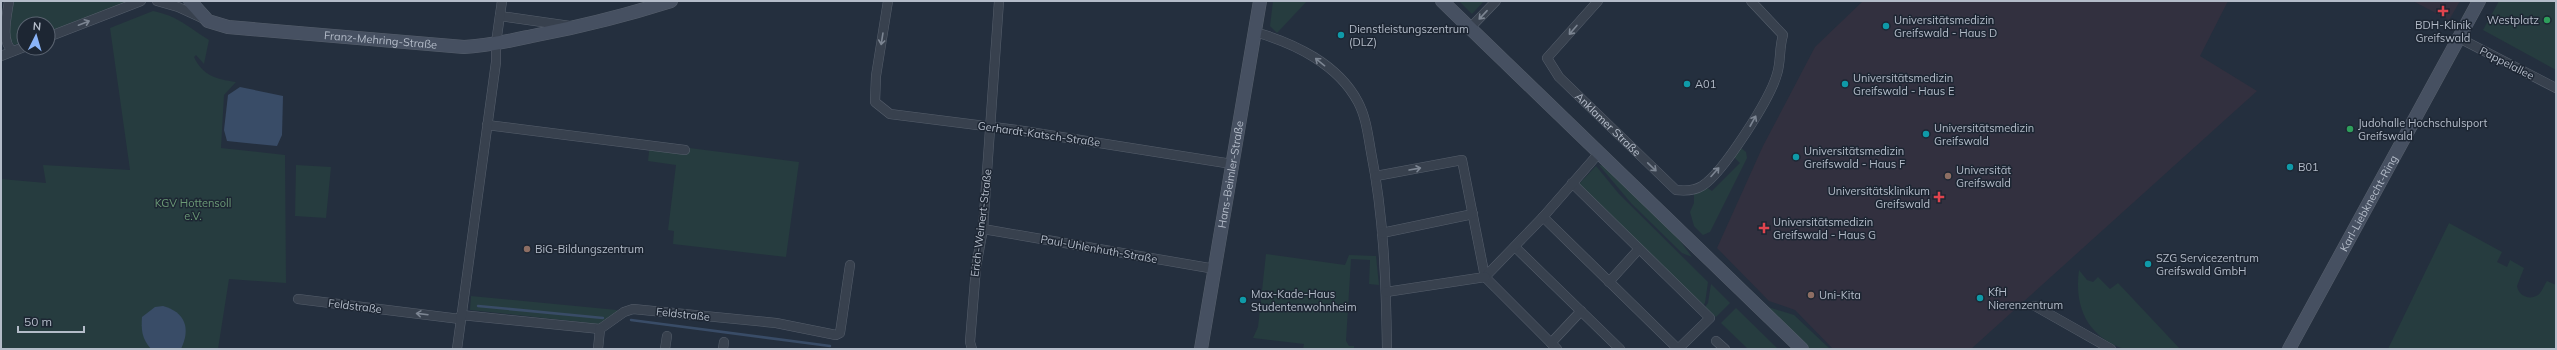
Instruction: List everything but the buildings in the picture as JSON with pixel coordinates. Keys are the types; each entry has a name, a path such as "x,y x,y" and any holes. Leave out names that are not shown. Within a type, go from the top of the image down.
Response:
{"street":[{"path":"9,1 4,39 8,48 13,51"},
{"path":"56,34 141,1"},
{"path":"157,1 178,6 208,21"},
{"path":"190,1 208,21"},
{"path":"457,349 496,62 496,43 502,1"},
{"name":"Franz-Mehring-Straße","path":"208,21 228,27 464,46 496,43 579,27 621,17 671,1"},
{"name":"Gerhardt-Katsch-Straße","path":"888,1 876,76 875,102 890,114 990,126 1232,164"},
{"name":"Erich-Weinert-Straße","path":"972,349 970,342 976,267 983,229 999,1"},
{"name":"Hans-Beimler-Straße","path":"1201,349 1260,1"},
{"path":"1442,1 1802,349"},
{"path":"1470,28 1496,1"},
{"name":"Anklamer Straße","path":"1598,1 1547,58 1559,77 1676,190 1690,191 1703,186 1740,144 1778,74 1779,46 1783,35 1751,1"},
{"name":"Karl-Liebknecht-Ring","path":"2289,349 2479,1"},
{"name":"Franz-Mehring-Straße","path":"500,16 579,27"},
{"path":"1255,32 1294,45 1310,54 1349,88 1358,102 1365,119 1376,176 1386,292 1387,349"},
{"name":"Pappelallee","path":"2459,38 2556,88"},
{"path":"1,56 16,50"},
{"path":"487,125 685,150"},
{"path":"1386,292 1485,277 1543,217 1599,153"},
{"path":"1376,176 1462,160 1485,277 1554,346 1581,312"},
{"path":"1543,217 1678,349 1710,318 1638,250 1572,183"},
{"path":"1382,233 1473,214"},
{"name":"Paul-Uhlenhuth-Straße","path":"983,229 1215,269"},
{"path":"1515,247 1620,349"},
{"path":"1609,282 1638,250"},
{"name":"Feldstraße","path":"298,299 461,317 600,329 624,312 633,309 776,323 836,335 840,333 850,265"},
{"name":"Karl-Liebknecht-Ring","path":"2282,349 2316,301"},
{"path":"2035,306 2111,349"},
{"path":"598,349 600,329"},
{"path":"665,349 667,336"},
{"path":"1716,341 1725,349"}],"shaded area":[{"name":"Universitätsklinikum Greifswald","path":"1863,1 2228,1 2200,56 2257,91 1971,349 1833,349 1795,310 1769,301 1717,248 1763,146 1815,47"},
{"name":"BDH-Klinik Greifswald","path":"2413,1 2460,1 2449,20"}],"green space":[{"path":"13,1 131,1 56,30 56,16 16,16 16,44 14,45 9,37"},
{"path":"1273,1 1307,1 1277,33 1270,26"},
{"path":"1459,1 1484,1 1472,14"},
{"path":"2499,1 2556,1 2556,70 2483,30"},
{"name":"KGV Hottensoll e.V.","path":"153,11 176,19 209,40 204,64 196,55 194,57 202,68 211,76 222,80 236,82 224,95 221,148 285,155 286,283 229,279 218,349 1,349 1,179 46,183 43,165 130,170 110,28"},
{"path":"650,143 799,162 786,257 673,244 674,231 668,230 676,165 648,161"},
{"path":"1741,148 1746,152 1747,158 1710,232 1703,235 1694,226 1690,212 1694,203 1694,193 1706,187 1712,191 1740,163 1734,157"},
{"path":"296,165 331,167 326,218 295,216"},
{"path":"1599,165 1604,166 1675,234 1692,257 1682,253 1631,203"},
{"path":"1596,166 1619,194 1708,282 1705,303 1702,307 1578,185"},
{"path":"2449,223 2502,252 2497,262 2507,267 2510,260 2524,268 2517,286 2519,292 2524,296 2535,297 2541,292 2547,281 2556,285 2556,349 2388,349"},
{"path":"1266,254 1345,265 1349,255 1376,256 1379,285 1369,284 1370,260 1351,259 1346,341 1349,346 1354,346 1354,349 1303,349 1304,344 1253,338 1258,327"},
{"path":"2079,270 2087,280 2093,282 2098,277 2110,289 2118,283 2180,349 2124,349 2101,336 2092,328 2081,308 2078,283"},
{"path":"1711,284 1730,303 1716,317 1705,307 1708,303"},
{"path":"471,296 617,310 616,313 599,324 470,310"},
{"path":"1768,307 1794,315 1830,349 1809,349"},
{"path":"1736,308 1778,349 1748,349 1721,323"}],"water":[{"path":"240,87 283,96 282,135 277,146 227,141 224,130 228,95"},
{"path":"163,306 176,312 184,322 186,334 181,349 151,349 144,338 142,330 142,317 155,307"}],"waterway":[{"path":"478,306 603,318"},
{"path":"631,320 830,346"}],"place":[{"name":"BDH-Klinik Greifswald","path":"2443,11"},
{"name":"Westplatz","path":"2547,20"},
{"name":"Universitätsmedizin Greifswald - Haus D","path":"1886,26"},
{"name":"Dienstleistungszentrum (DLZ)","path":"1341,35"},
{"name":"A01","path":"1687,84"},
{"name":"Universitätsmedizin Greifswald - Haus E","path":"1845,84"},
{"name":"Judohalle Hochschulsport Greifswald","path":"2350,129"},
{"name":"Universitätsmedizin Greifswald","path":"1926,134"},
{"name":"Universitätsmedizin Greifswald - Haus F","path":"1796,157"},
{"name":"B01","path":"2290,167"},
{"name":"Universität Greifswald","path":"1948,176"},
{"name":"Universitätsklinikum Greifswald","path":"1939,197"},
{"name":"Universitätsmedizin Greifswald - Haus G","path":"1764,228"},
{"name":"BiG-Bildungszentrum","path":"527,249"},
{"name":"SZG Servicezentrum Greifswald GmbH","path":"2148,264"},
{"name":"Uni-Kita","path":"1811,295"},
{"name":"KfH Nierenzentrum","path":"1980,298"},
{"name":"Max-Kade-Haus Studentenwohnheim","path":"1243,300"}]}
